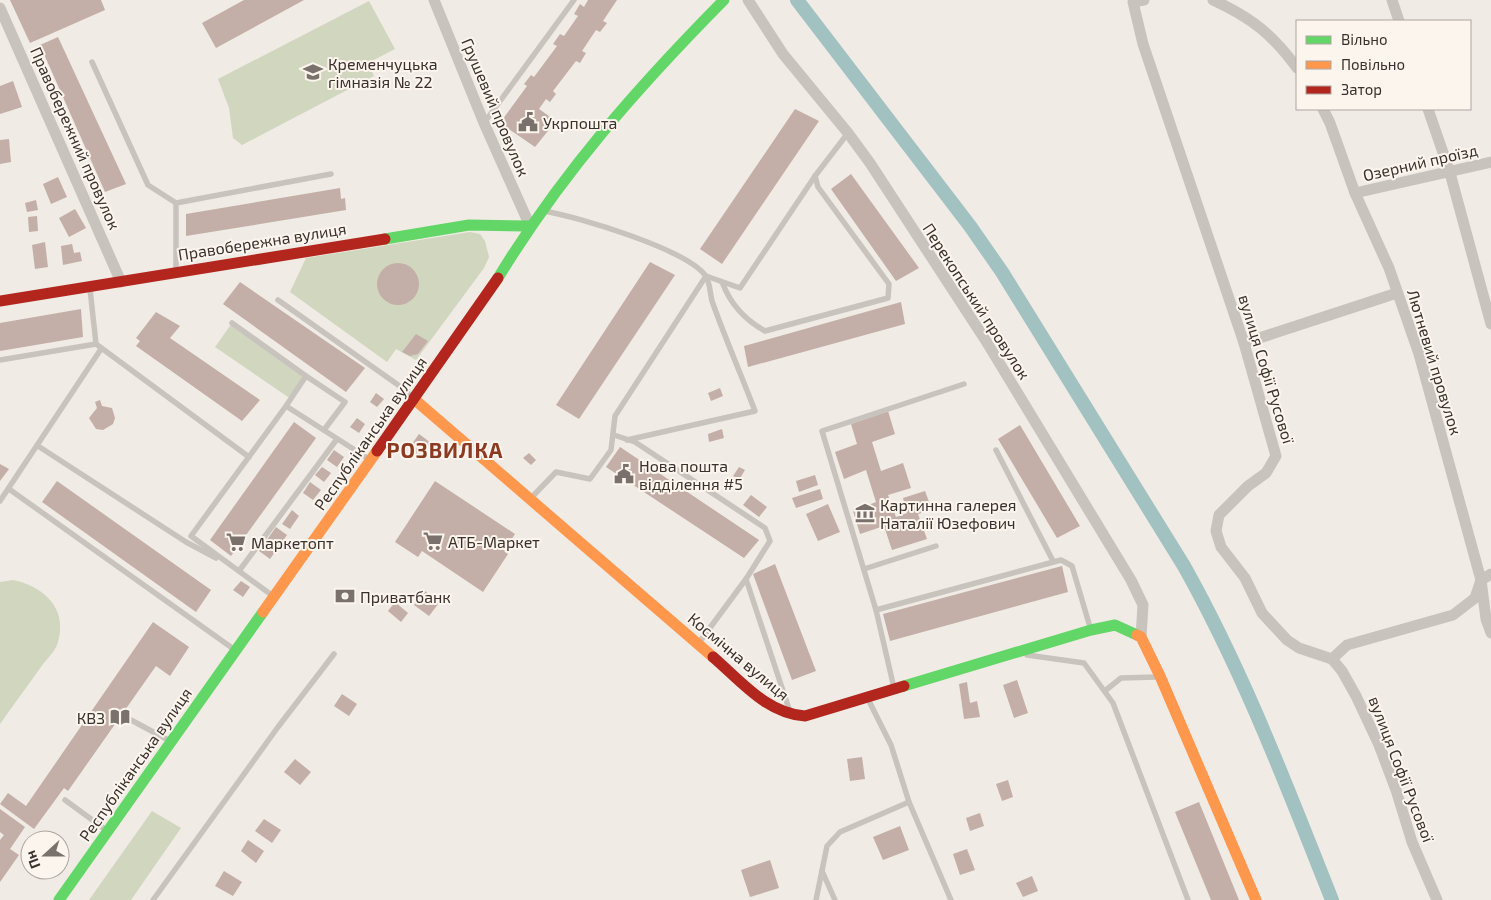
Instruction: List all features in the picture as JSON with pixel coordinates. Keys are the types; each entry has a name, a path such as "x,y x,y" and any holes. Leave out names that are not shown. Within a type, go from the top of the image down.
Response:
{"street":[{"name":"Грушевий провулок","path":"434,0 484,123 530,226"},
{"name":"Республіканська вулиця","path":"59,900 414,399 507,264 530,226 605,127 724,0"},
{"name":"Перекопський провулок","path":"748,0 783,54 848,133 986,341 1131,580 1143,605 1141,637"},
{"path":"1213,0 1241,13 1278,42 1296,67"},
{"path":"1392,0 1399,20"},
{"name":"вулиця Софії Русової","path":"1138,1 1143,44 1244,343 1276,456 1266,473 1248,486 1219,515 1216,530 1221,547 1245,578 1262,613 1287,640 1299,648 1332,659 1356,696 1379,745 1412,842 1437,900"},
{"name":"Правобережний провулок","path":"0,8 121,282"},
{"name":"Лютневий провулок","path":"1324,110 1355,193 1397,292 1419,354 1486,577 1486,619 1491,633"},
{"path":"1428,110 1450,173 1491,324"},
{"name":"Озерний проїзд","path":"1355,193 1450,173 1491,162"},
{"path":"491,224 504,233 510,247 507,264"},
{"name":"Правобережна вулиця","path":"0,301 460,226 491,224 530,226"},
{"path":"1244,343 1397,292"},
{"name":"Космічна вулиця","path":"414,399 778,712 792,716 805,716 1091,630 1115,626 1141,637"},
{"path":"1332,659 1347,645 1453,615 1475,598 1486,577"},
{"path":"1141,637 1160,676 1256,900"}],"lane":[{"path":"484,123 574,0"},
{"path":"92,62 148,185 176,203 331,174"},
{"path":"542,210 570,215 646,241 681,256 706,276 740,288 815,176 848,133"},
{"path":"722,282 728,297 734,304 754,325 765,331 888,298 888,284 818,187 815,176"},
{"path":"176,203 176,272"},
{"path":"530,499 556,472 590,479 611,450 616,416 706,276"},
{"path":"627,440 755,411 712,300 706,276"},
{"path":"90,287 96,344 101,350 249,457"},
{"path":"278,300 400,386 414,399"},
{"path":"232,323 345,402 324,430"},
{"path":"0,360 96,344"},
{"path":"0,501 101,350"},
{"path":"273,596 191,536 306,376"},
{"path":"894,688 876,610 822,432 964,384"},
{"path":"286,406 370,460"},
{"path":"614,435 634,442 765,528 770,541 746,579 698,644"},
{"path":"237,569 337,439"},
{"path":"38,446 186,542 237,569"},
{"path":"996,450 1053,561"},
{"path":"9,489 235,650"},
{"path":"864,569 936,546"},
{"path":"876,610 1061,560 1072,566 1091,630"},
{"path":"746,579 783,684 792,716"},
{"path":"1015,652 1084,663 1106,690 1188,900"},
{"path":"153,900 278,727 334,654"},
{"path":"1106,690 1121,678 1160,676"},
{"path":"867,697 891,745 908,802 951,900"},
{"path":"130,720 171,742"},
{"path":"65,800 108,831"},
{"path":"816,900 827,846 840,832 908,802"},
{"path":"822,871 835,900"}],"green space":[{"path":"369,1 395,49 368,63 374,76 242,145 233,138 229,108 218,79"},
{"path":"470,232 480,234 485,241 489,257 484,268 416,360 396,349 387,362 290,292 306,258"},
{"path":"232,323 306,376 291,399 215,347"},
{"path":"13,580 34,587 50,600 56,609 60,630 54,651 0,724 0,582"},
{"path":"152,811 181,828 131,900 89,900"}],"building":[{"path":"10,0 101,0 105,10 30,43"},
{"path":"244,0 304,0 216,48 202,23"},
{"path":"588,0 617,0 603,21 607,23 600,32 596,30 582,51 586,53 580,63 576,61 553,91 556,94 550,102 546,99 539,109 556,121 535,147 500,123 527,86 524,84 531,75 534,77 557,46 553,44 560,34 564,36 578,16 574,14 580,4 584,7"},
{"path":"58,37 126,184 105,192 40,45"},
{"path":"13,81 22,107 0,114 0,86"},
{"path":"795,109 819,121 722,264 700,249"},
{"path":"9,139 11,162 0,164 0,140"},
{"path":"851,174 919,268 896,281 831,189"},
{"path":"58,177 67,197 51,204 43,184"},
{"path":"340,188 341,199 345,198 346,210 186,236 186,214"},
{"path":"36,200 38,210 27,212 25,203"},
{"path":"75,209 86,228 69,237 59,218"},
{"path":"37,216 38,231 29,232 28,217"},
{"path":"45,242 48,267 35,269 32,245"},
{"path":"72,244 74,253 80,252 82,261 63,265 61,246"},
{"path":"650,262 675,275 579,419 556,405"},
{"path":"398,263 413,269 419,284 413,299 398,305 383,299 377,284 383,269"},
{"path":"240,282 365,368 346,392 223,304"},
{"path":"901,302 905,324 748,367 744,346"},
{"path":"81,309 83,337 0,351 0,323"},
{"path":"156,312 180,326 170,338 260,400 242,421 136,346 140,341 136,338"},
{"path":"416,334 428,341 418,354 410,356 402,352"},
{"path":"720,388 723,396 711,401 708,393"},
{"path":"376,393 384,399 377,407 370,402"},
{"path":"100,400 102,406 112,408 115,418 113,424 103,430 96,429 89,418 97,408 95,402"},
{"path":"888,411 895,434 872,442 881,471 903,463 911,488 888,495 896,517 907,513 903,498 925,491 932,510 918,514 927,539 892,550 884,526 860,534 853,511 876,502 866,470 844,479 835,452 857,444 851,424"},
{"path":"357,418 365,424 359,433 350,427"},
{"path":"294,422 316,438 231,556 210,540"},
{"path":"1020,425 1080,526 1057,538 998,439"},
{"path":"722,429 724,438 709,442 708,434"},
{"path":"419,434 431,443 421,457 409,448"},
{"path":"620,447 759,540 744,558 606,467"},
{"path":"334,450 344,457 337,467 327,460"},
{"path":"529,453 536,460 531,465 523,458"},
{"path":"0,464 9,469 0,481"},
{"path":"322,467 331,473 324,482 315,475"},
{"path":"739,467 745,470 739,480 733,476"},
{"path":"815,475 818,485 799,492 796,481"},
{"path":"57,481 211,590 196,612 42,502"},
{"path":"435,481 515,534 504,551 508,554 483,592 422,551 418,557 395,542"},
{"path":"310,482 321,490 313,500 303,493"},
{"path":"820,489 823,499 796,508 792,498"},
{"path":"751,495 767,507 759,517 743,505"},
{"path":"828,504 840,532 818,541 806,514"},
{"path":"292,510 299,516 290,529 282,524"},
{"path":"276,527 287,535 270,559 259,551"},
{"path":"775,564 816,671 792,680 753,574"},
{"path":"1062,566 1068,592 890,641 883,614"},
{"path":"241,581 250,587 243,597 233,590"},
{"path":"425,591 439,603 429,616 414,605"},
{"path":"395,602 408,613 401,622 388,611"},
{"path":"153,622 189,647 170,676 156,666 68,791 64,788 34,829 0,804 8,793 26,806"},
{"path":"1017,680 1028,713 1014,718 1003,685"},
{"path":"967,682 970,703 977,701 980,717 964,719 959,684"},
{"path":"342,694 357,704 349,716 334,706"},
{"path":"862,757 865,779 850,781 847,759"},
{"path":"295,759 311,772 300,785 284,772"},
{"path":"1008,780 1013,797 1002,801 996,784"},
{"path":"1199,802 1239,900 1211,900 1175,812"},
{"path":"0,809 25,827 23,830 20,830 20,834 10,849 19,855 0,882 0,840 4,835 0,832"},
{"path":"980,813 984,826 970,831 966,818"},
{"path":"264,819 281,830 272,843 255,831"},
{"path":"900,826 909,850 883,860 873,837"},
{"path":"248,840 264,851 256,863 241,851"},
{"path":"967,849 975,870 960,875 953,854"},
{"path":"770,860 779,888 750,897 741,870"},
{"path":"224,871 242,882 233,896 215,886"},
{"path":"1032,876 1038,891 1023,897 1016,883"}],"waterway":[{"path":"797,0 970,226 1002,272 1184,566 1226,647 1264,731 1332,900"}],"traffic: fast":[{"path":"498,278 548,202 603,132 661,65 724,0"},
{"path":"385,239 469,225 530,226"},
{"path":"59,900 263,612"},
{"path":"904,686 1091,630 1115,625 1137,635"}],"traffic: slow":[{"path":"414,399 713,657"},
{"path":"263,612 377,451"},
{"path":"1137,635 1141,637 1160,676 1256,900"}],"traffic: jam":[{"path":"0,301 385,239"},
{"path":"377,451 498,278"},
{"path":"713,657 766,703 791,714 805,716 904,686"}],"place":[{"name":"Кременчуцька гімназія № 22","path":"313,72"},
{"name":"Укрпошта","path":"528,122"},
{"name":"Нова пошта відділення #5","path":"624,474"},
{"name":"Картинна галерея Наталії Юзефович","path":"865,513"},
{"name":"АТБ-Маркет","path":"433,541"},
{"name":"Маркетопт","path":"236,542"},
{"name":"Приватбанк","path":"345,596"},
{"name":"КВЗ","path":"120,717"}],"district":[{"name":"РОЗВИЛКА","path":"445,449"}]}
